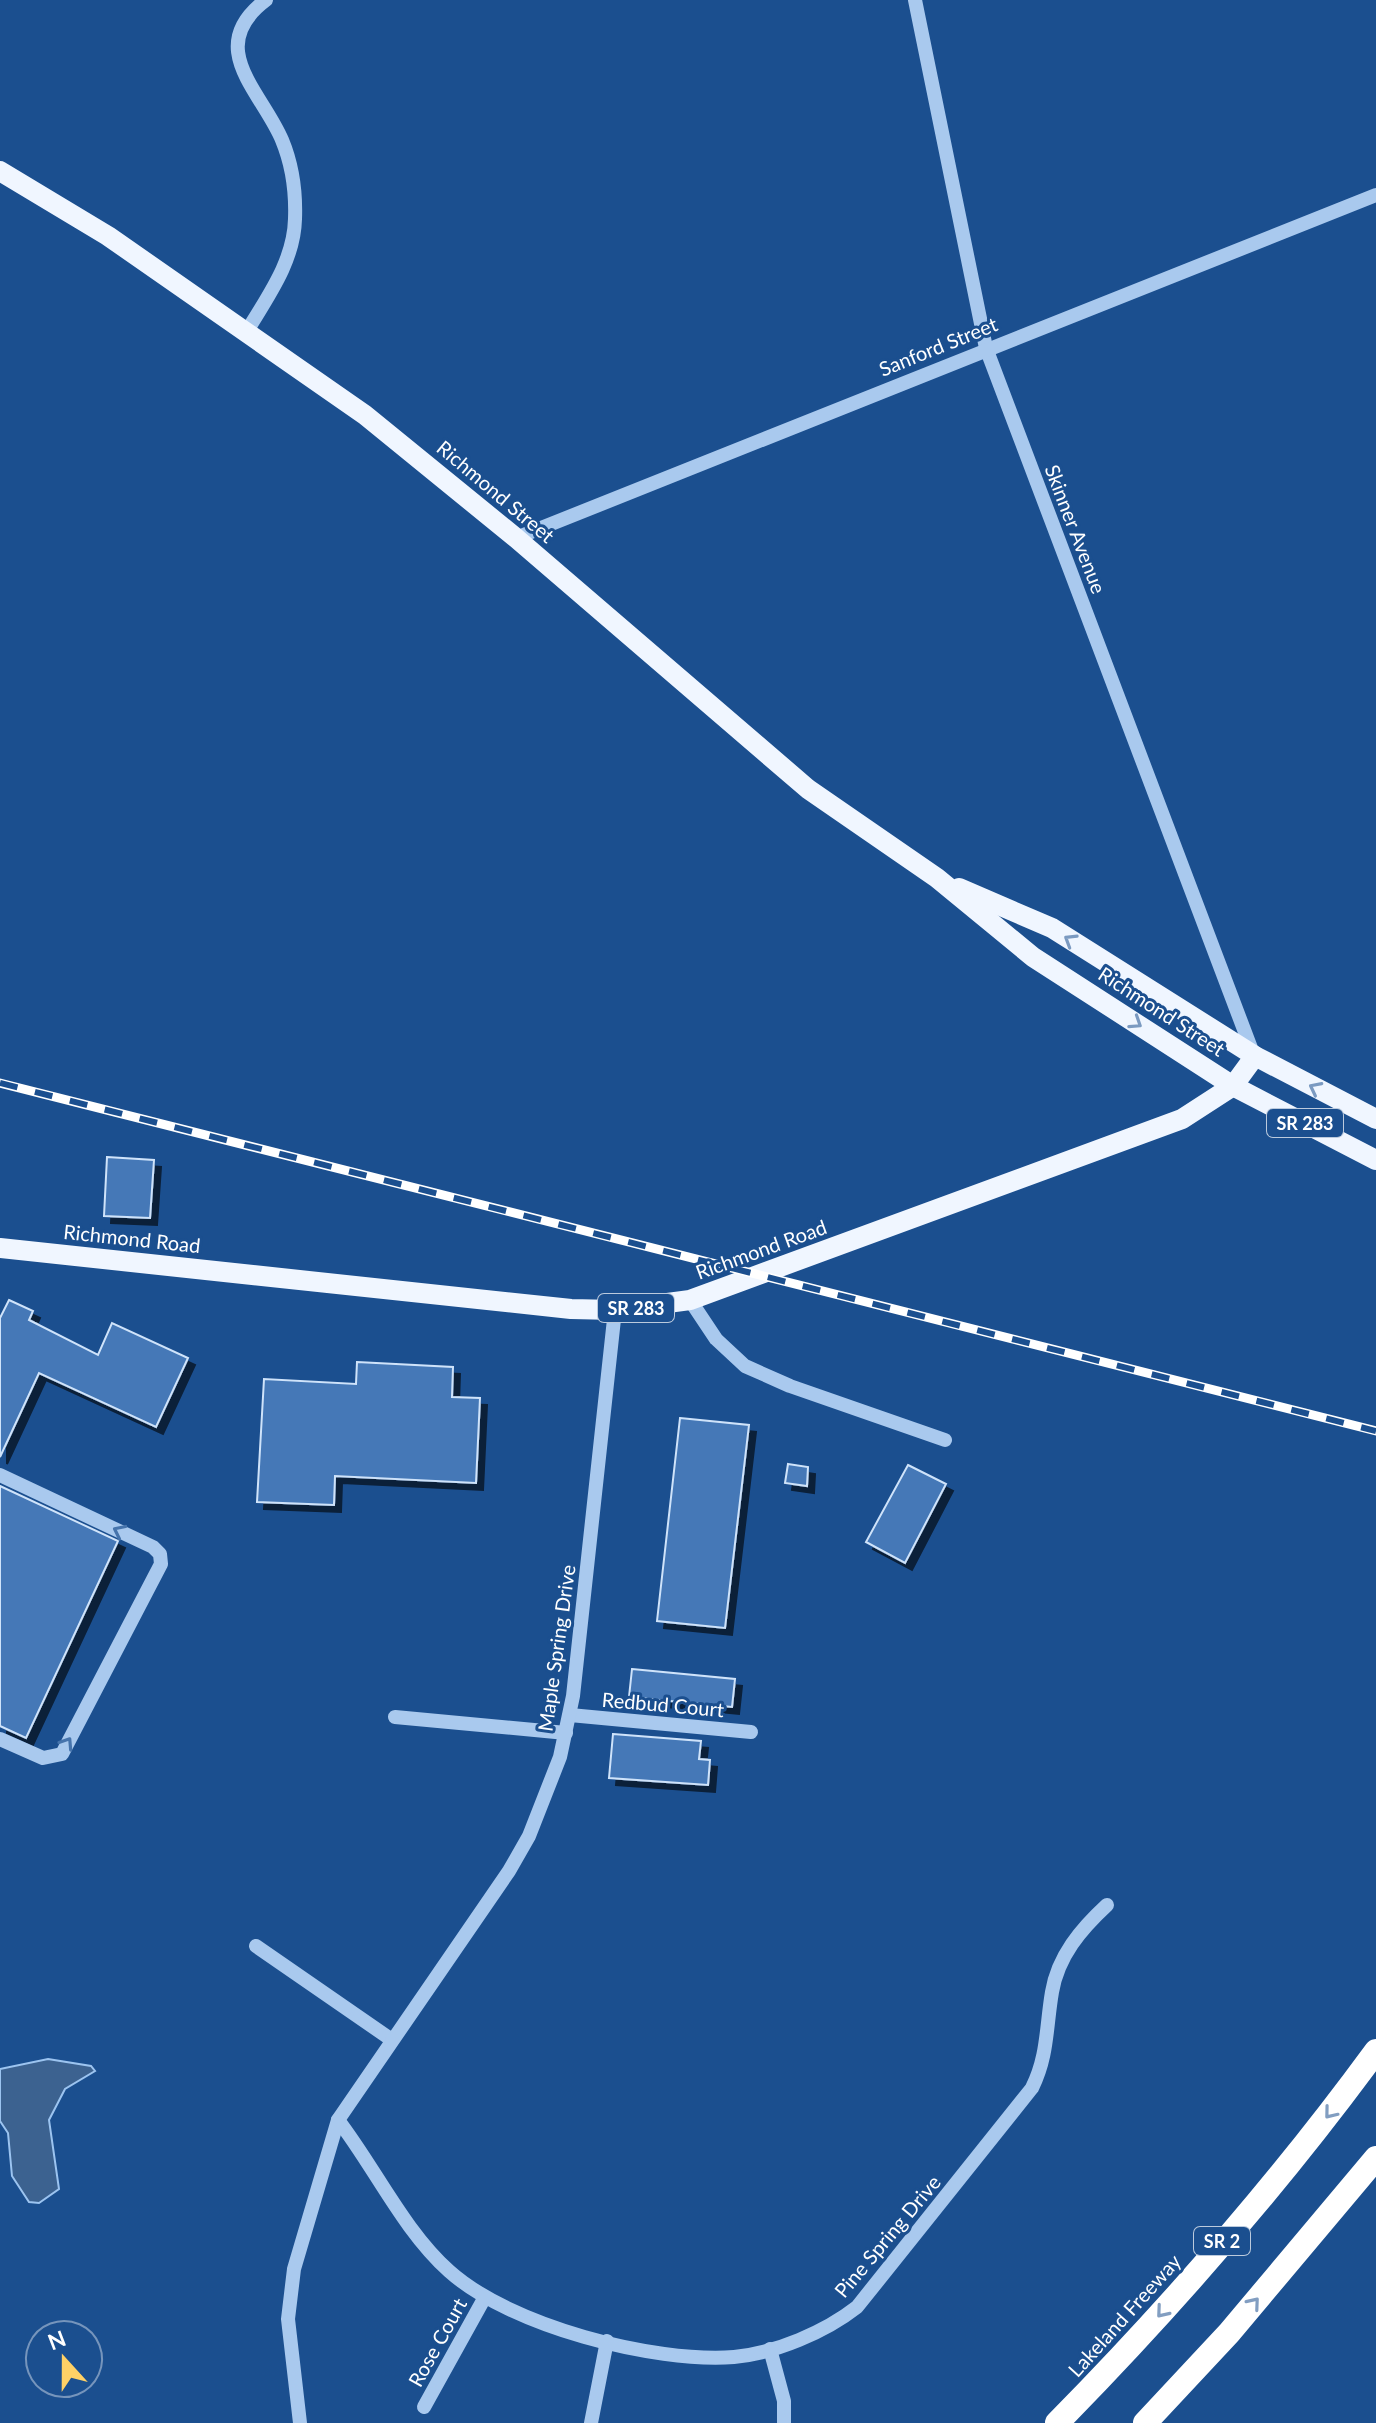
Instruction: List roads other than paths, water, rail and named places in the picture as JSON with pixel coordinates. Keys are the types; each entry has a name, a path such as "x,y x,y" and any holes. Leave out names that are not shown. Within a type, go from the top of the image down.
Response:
{"highway":[{"name":"Lakeland Freeway","path":"1057,2423 1132,2346 1334,2108 1376,2051"},
{"path":"1145,2423 1229,2333 1376,2158"}],"main road":[{"name":"Richmond Street","path":"0,171 108,236 365,415 516,538 808,789 937,878 1033,957 1233,1086 1376,1160"},
{"name":"Richmond Street","path":"937,878 1052,928 1255,1056 1376,1119"},
{"name":"Richmond Road","path":"0,1248 571,1309 615,1310 690,1300 1182,1119 1233,1086 1255,1056"}],"street":[{"path":"247,331 285,264 295,217 292,176 282,140 247,83 238,60 242,30 255,8 266,0"},
{"name":"Skinner Avenue","path":"915,0 986,348 1255,1056"},
{"name":"Sanford Street","path":"516,538 1376,195"},
{"path":"690,1300 716,1339 745,1366 790,1386 945,1440"},
{"name":"Maple Spring Drive","path":"300,2423 288,2319 294,2269 338,2120 509,1871 546,1799 566,1733 615,1310"},
{"path":"0,1475 153,1547 160,1554 161,1564 62,1754 43,1758 0,1739"},
{"name":"Redbud Court","path":"570,1715 751,1732"},
{"path":"395,1717 566,1733"},
{"name":"Pine Spring Drive","path":"338,2120 369,2160 420,2241 451,2273 485,2297 529,2319 607,2341 697,2357 736,2357 770,2349 822,2329 857,2307 1032,2088 1046,2053 1052,1991 1061,1962 1076,1937 1107,1905"},
{"path":"256,1946 392,2040"},
{"name":"Rose Court","path":"424,2407 485,2297"},
{"path":"591,2423 607,2341"},
{"path":"770,2349 784,2401 784,2423"}],"water":[{"path":"48,2059 91,2066 95,2071 65,2089 49,2120 59,2189 39,2203 29,2202 12,2176 8,2133 0,2121 0,2069"}],"railway":[{"path":"0,1083 1376,1431"}]}
